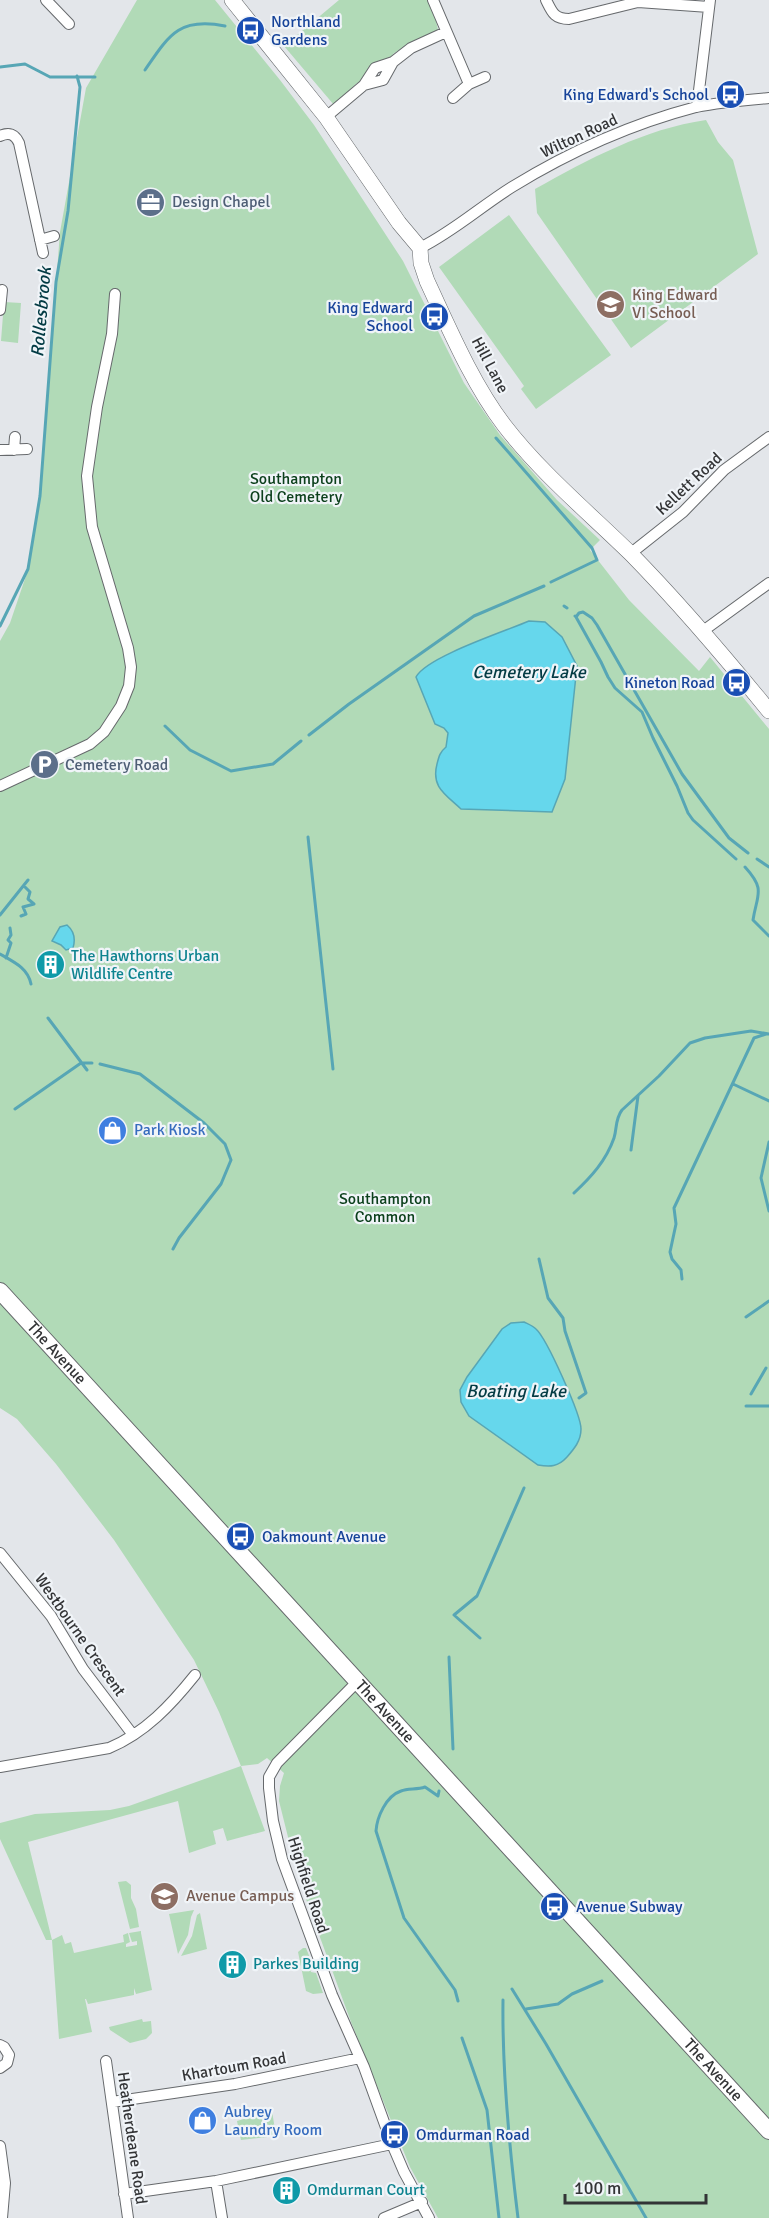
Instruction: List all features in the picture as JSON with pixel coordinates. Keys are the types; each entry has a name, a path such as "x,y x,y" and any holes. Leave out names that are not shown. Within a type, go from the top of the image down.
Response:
{"main road":[{"name":"The Avenue","path":"0,1291 769,2131"}],"street":[{"path":"46,0 69,24"},
{"name":"Hill Lane","path":"232,0 326,117 399,223 420,248 421,263 427,281 496,415 543,468 630,554 703,632 769,711"},
{"path":"433,0 470,84"},
{"path":"546,0 552,13 562,19 638,2 710,4 697,107"},
{"path":"326,117 364,85 375,68 393,62 411,48 446,32"},
{"path":"453,98 470,84 485,77"},
{"name":"Wilton Road","path":"420,248 446,234 511,188 562,157 622,130 697,107 769,98"},
{"path":"0,136 7,133 12,134 20,143 43,253"},
{"path":"40,240 54,236"},
{"path":"0,310 2,290"},
{"path":"0,786 90,744 104,732 129,686 131,668 128,648 92,527 87,476 97,407 112,334 115,294"},
{"path":"14,450 15,437"},
{"name":"Kellett Road","path":"630,554 683,512 724,470 769,437"},
{"path":"0,450 27,449"},
{"path":"703,632 769,583"},
{"name":"Westbourne Crescent","path":"0,1553 51,1616 83,1670 133,1735"},
{"path":"0,1767 109,1748 133,1735 162,1712 195,1675"},
{"name":"Highfield Road","path":"358,1681 277,1763 269,1777 273,1821 282,1859 311,1941 360,2058 392,2144 429,2218"},
{"path":"0,2045 9,2055 7,2063 0,2068"},
{"name":"Khartoum Road","path":"112,2102 235,2084 360,2058"},
{"name":"Heatherdeane Road","path":"106,2061 128,2218"},
{"path":"124,2194 216,2181 392,2144"},
{"path":"0,2146 5,2183 2,2218"},
{"path":"216,2181 222,2218"},
{"path":"384,2218 422,2202"}],"green space":[{"name":"Southampton Common","path":"137,0 215,0 314,125 403,261 464,383 500,435 557,500 600,540 590,550 629,600 699,671 710,657 769,729 769,2218 438,2218 410,2167 351,2022 306,1899 279,1801 284,1773 267,1758 258,1764 241,1766 194,1660 114,1540 56,1464 17,1419 0,1408 0,641 10,623 28,570 40,496 60,232 86,88"},
{"path":"339,0 428,0 432,2 438,30 393,54 392,59 363,82 357,83 334,105 284,46"},
{"path":"706,120 718,142 733,160 758,254 631,348 537,213 535,189 596,156 639,138 683,124"},
{"path":"509,215 611,355 536,409 521,389 524,386 439,267"},
{"path":"4,302 21,303 18,343 1,341"},
{"path":"241,1766 265,1831 227,1841 223,1828 213,1831 216,1844 189,1853 178,1801 28,1842 52,1940 46,1940 0,1839 0,1823 35,1814 110,1810 129,1806"},
{"path":"126,1881 131,1885 131,1898 136,1909 139,1927 130,1929 118,1882"},
{"path":"194,1910 188,1935 178,1954 169,1914"},
{"path":"200,1913 207,1949 181,1956 192,1936 197,1915"},
{"path":"141,1931 152,1990 136,1994 134,1988 134,1995 88,2004 85,1999 92,2032 59,2039 52,1940 62,1935 65,1944 71,1942 74,1953 124,1942 123,1935 128,1933 130,1942 126,1944 126,1947 137,1945 137,1941 132,1942 129,1933"},
{"path":"306,1948 312,1963 311,1972 316,1973 323,1993 313,1994 306,1991 298,1952"},
{"path":"142,2019 143,2022 151,2021 152,2033 146,2039 130,2043 109,2027"},
{"path":"272,2111 276,2136 241,2140 237,2121"}],"water":[{"name":"Cemetery Lake","path":"529,621 545,622 562,637 577,666 565,779 552,812 461,809 441,790 436,779 437,764 440,754 446,747 448,733 444,728 435,724 416,677 423,669 450,653"},
{"path":"67,925 73,932 74,941 73,948 66,950 52,941 60,927"},
{"name":"Boating Lake","path":"524,1322 536,1329 548,1347 580,1421 581,1433 577,1444 564,1460 554,1466 538,1465 469,1416 461,1402 460,1390 467,1377 502,1329 511,1323"}],"waterway":[{"path":"145,70 169,38 186,27 196,24 225,26"},
{"name":"Rollesbrook","path":"0,67 25,64 50,77 95,77"},
{"name":"Rollesbrook","path":"0,626 28,569 40,496 56,282 68,211 80,87 77,76"},
{"path":"496,438 592,548 597,560 551,582"},
{"path":"309,735 474,616 544,586"},
{"path":"575,616 583,612 592,618 682,774 729,838 748,853"},
{"path":"576,617 615,688 642,712 688,813 736,859"},
{"path":"165,726 190,750 231,771 273,764 301,741"},
{"path":"308,837 333,1069"},
{"path":"757,859 769,867"},
{"path":"745,867 758,887 753,920 769,936"},
{"path":"0,915 28,880"},
{"path":"21,916 26,914 23,907 34,904 28,899 30,892 24,886"},
{"path":"6,958 11,943 8,940 11,935 10,928"},
{"path":"0,954 24,970 31,984"},
{"path":"48,1018 87,1070"},
{"path":"574,1193 592,1175 607,1154 622,1110 690,1043 705,1038 751,1031 769,1034"},
{"path":"682,1279 681,1270 672,1259 670,1252 676,1224 674,1208 754,1038 766,1034"},
{"path":"15,1109 81,1063 92,1063"},
{"path":"100,1064 140,1074 204,1123 225,1144 231,1160 221,1184 173,1249"},
{"path":"733,1084 769,1101"},
{"path":"631,1150 638,1096"},
{"path":"769,1142 761,1178 769,1211"},
{"path":"539,1259 548,1298 563,1318 565,1331 586,1393 579,1398"},
{"path":"746,1317 769,1301"},
{"path":"751,1394 766,1368"},
{"path":"746,1406 769,1406"},
{"path":"480,1638 454,1615 477,1596 524,1488"},
{"path":"449,1657 453,1749"},
{"path":"439,1791 438,1796 425,1787 404,1790 391,1797 383,1808 376,1831 404,1918 455,1990 458,2001"},
{"path":"526,2009 558,2004 572,1994 602,1981"},
{"path":"512,1989 646,2218"},
{"path":"503,2000 507,2109 518,2218"},
{"path":"462,2038 487,2110 499,2218"}],"place":[{"name":"Northland Gardens","path":"250,31"},
{"name":"King Edward's School","path":"730,95"},
{"name":"Design Chapel","path":"151,202"},
{"name":"King Edward VI School","path":"611,304"},
{"name":"King Edward School","path":"434,317"},
{"name":"Kineton Road","path":"736,683"},
{"name":"Cemetery Road","path":"44,765"},
{"name":"The Hawthorns Urban Wildlife Centre","path":"50,965"},
{"name":"Park Kiosk","path":"113,1130"},
{"name":"Oakmount Avenue","path":"241,1537"},
{"name":"Avenue Campus","path":"165,1896"},
{"name":"Avenue Subway","path":"555,1907"},
{"name":"Parkes Building","path":"232,1964"},
{"name":"Aubrey Laundry Room","path":"203,2121"},
{"name":"Omdurman Road","path":"395,2135"},
{"name":"Omdurman Court","path":"286,2190"}],"park label":[{"name":"Southampton Old Cemetery","path":"296,488"}]}
